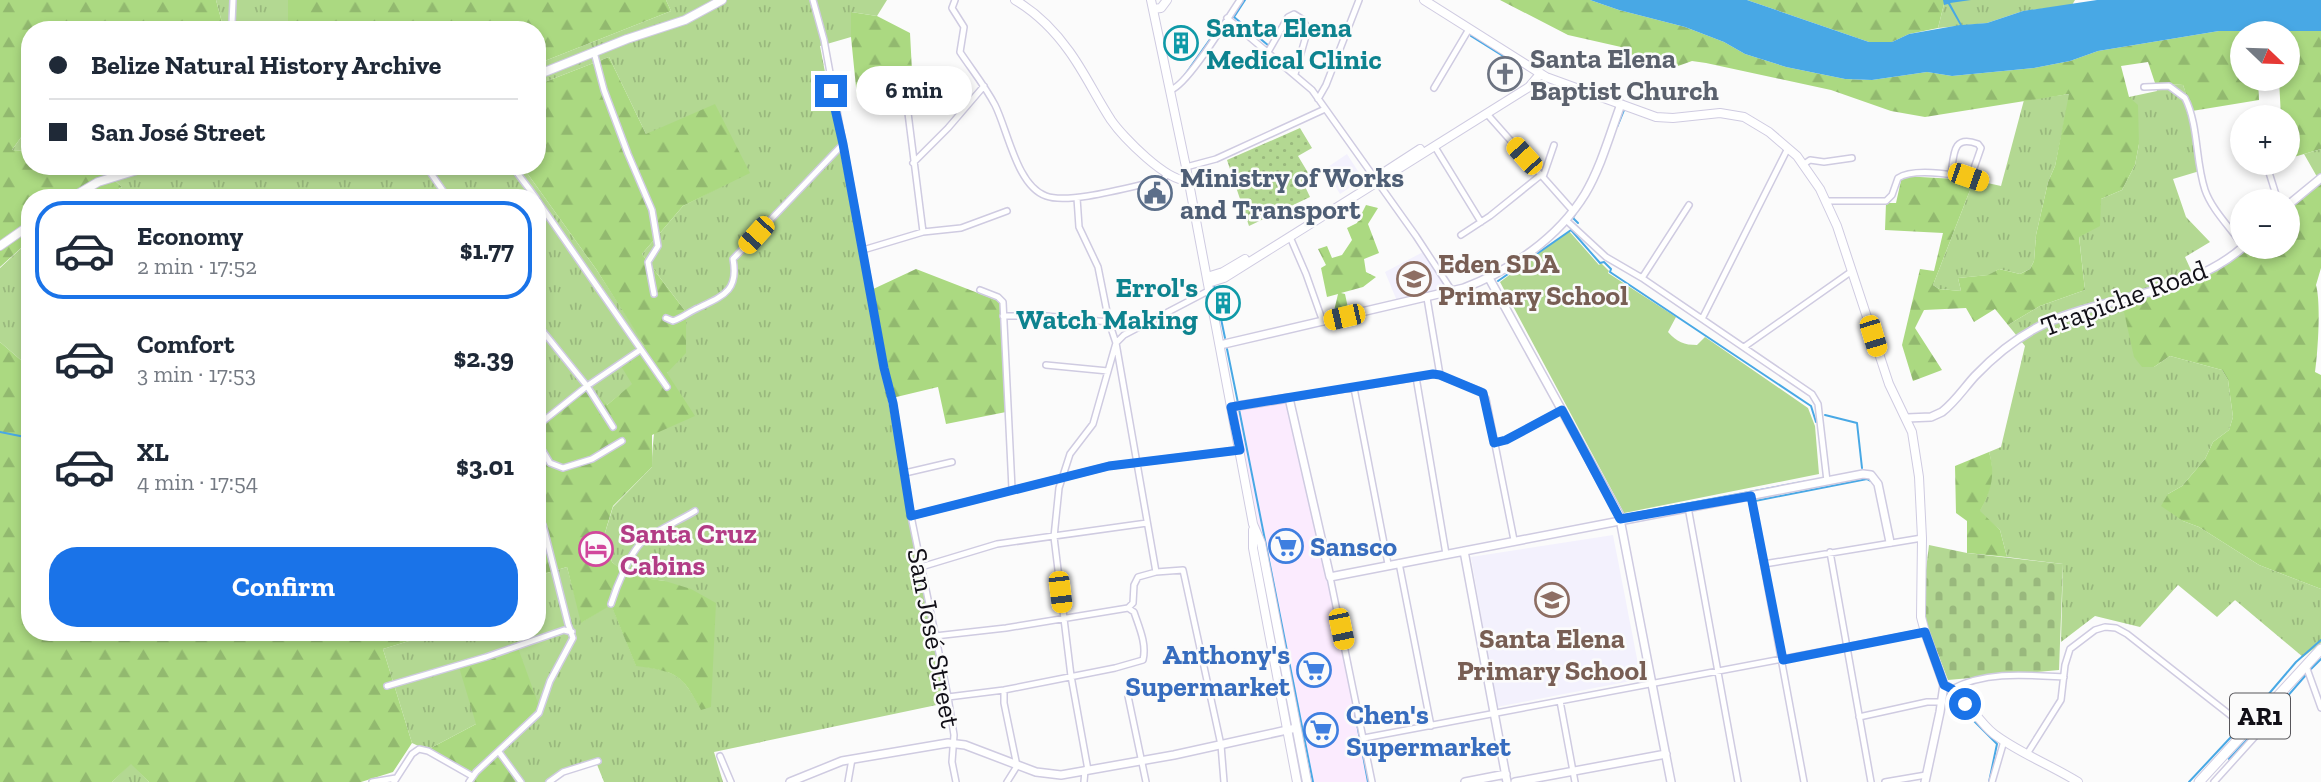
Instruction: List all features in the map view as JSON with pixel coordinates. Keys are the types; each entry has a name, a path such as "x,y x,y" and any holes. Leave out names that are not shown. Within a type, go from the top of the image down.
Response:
{"highway":[{"name":"AR1","path":"2203,781 2321,649"}],"main road":[{"path":"546,71 685,20 722,0"},
{"path":"1015,0 1048,26 1077,63 1116,126 1137,148 1168,174 1181,181 1189,180"},
{"path":"1151,0 1189,180 1240,450 1253,523 1253,548 1292,729 1307,782"},
{"path":"1153,9 1161,8 1167,0"},
{"path":"1424,0 1538,73 1665,118 1737,114 1760,125 1804,164 1826,201 1889,384 1912,432 1918,464 1922,617 1925,632 1948,687 1983,724 2004,741 2078,782"},
{"path":"1208,283 1487,114 1528,87 1538,73"},
{"path":"1208,283 1224,278 1290,237 1538,73"},
{"path":"86,189 121,175"},
{"path":"0,246 21,231"},
{"path":"1292,729 1297,782"}],"street":[{"path":"232,21 233,0"},
{"name":"San José Street","path":"813,0 824,40 911,516 948,697 954,743 952,762 956,782"},
{"path":"955,0 952,9 964,27 960,52 996,107 1028,182 1036,191 1046,196 1077,198 1162,180 1168,174"},
{"path":"1171,90 1185,79 1240,0"},
{"path":"1318,99 1359,0"},
{"path":"1268,52 1288,17 1294,14 1302,19 1308,29 1295,74"},
{"path":"1227,18 1295,74 1318,99 1452,291"},
{"path":"1434,88 1469,29"},
{"path":"594,52 604,89 652,210 658,246 648,262 654,294"},
{"path":"913,163 984,86"},
{"path":"2144,88 2169,86 2185,98 2197,141 2205,190 2230,228"},
{"path":"1220,345 1427,298 1489,278 1525,255 1573,211 1592,180 1620,104"},
{"path":"1186,167 1216,159 1325,109"},
{"path":"908,113 923,232"},
{"path":"1487,114 1573,211"},
{"path":"1951,175 1956,148 1959,143 1966,141 1978,144 1981,148 1973,171 1968,177"},
{"path":"666,318 673,321 685,317 727,292 736,273 733,259 843,144"},
{"path":"1461,234 1542,176 1554,145"},
{"path":"1435,147 1481,222"},
{"path":"1702,319 1788,148"},
{"path":"1804,164 1810,160 1825,162 1852,158"},
{"path":"1826,201 1886,201 1892,195 1900,176 1916,173 1968,177 1982,182"},
{"path":"2300,195 2321,178"},
{"path":"1077,198 1079,227 1098,267 1116,343 1156,572"},
{"path":"1642,278 1689,205"},
{"path":"863,250 923,232 961,228 1007,211"},
{"path":"546,216 667,387"},
{"path":"1566,220 1598,251 1799,383 1817,399 1827,481"},
{"path":"1290,237 1323,322"},
{"name":"Trapiche Road","path":"1907,418 1931,417 1942,412 1997,355 2032,330 2078,311 2199,275 2230,258"},
{"path":"1744,347 1852,271"},
{"path":"1489,278 1620,519 1671,782"},
{"path":"1084,782 1086,770 1070,676 1054,537 1059,488 1070,454 1093,424 1116,343 1124,335 1208,283"},
{"path":"979,290 998,297 1003,302 1012,489"},
{"path":"1427,298 1440,375"},
{"path":"1003,316 1046,316 1109,322"},
{"path":"546,335 587,386 613,427"},
{"path":"546,418 640,350"},
{"path":"1046,365 1108,371"},
{"path":"1231,407 1440,375 1483,393 1514,540"},
{"path":"1416,377 1446,554"},
{"path":"1354,388 1388,564"},
{"path":"1289,398 1330,577 1372,782"},
{"path":"1494,443 1506,440 1562,410"},
{"path":"546,456 550,463 563,468 592,458 622,441"},
{"path":"911,516 1109,466 1240,450"},
{"path":"905,473 952,462"},
{"path":"1330,577 1863,474 1874,477 1878,484 1890,542"},
{"path":"1751,496 1804,782"},
{"path":"1688,507 1738,782"},
{"path":"611,604 614,593 642,542 695,511"},
{"path":"921,567 997,544 1147,523"},
{"path":"372,782 395,780 412,754 419,749 428,751 471,779 543,708 550,682 573,638 546,537"},
{"path":"1764,564 1922,538"},
{"path":"1464,551 1506,778 1465,782"},
{"path":"1830,552 1871,782"},
{"path":"1399,562 1431,726"},
{"path":"948,697 1004,690 1143,660 1145,650 1133,603 1138,577 1156,572 1183,570 1221,745 1224,782"},
{"path":"935,636 1063,620 1128,608 1133,603"},
{"path":"1128,608 1135,612"},
{"path":"2027,754 2061,700 2066,659 2073,646 2099,629 2116,628 2133,639 2248,729"},
{"path":"546,636 559,631 572,632"},
{"path":"1364,738 1925,632"},
{"path":"387,685 531,641"},
{"path":"2306,666 2321,708"},
{"path":"1885,782 1926,779 1942,702 1948,687 2004,675 2064,677"},
{"path":"1004,690 1004,703 1017,766 1007,782"},
{"path":"1128,696 1146,782"},
{"path":"1560,701 1575,782"},
{"path":"1859,718 1927,702 1942,702"},
{"path":"2214,782 2279,710 2272,702"},
{"path":"790,782 818,769 852,759 954,743 1017,766 1048,774 1142,760 1292,729"},
{"path":"1992,782 2004,741"},
{"path":"499,752 521,782"},
{"path":"1516,782 1666,754"},
{"path":"720,755 731,782"},
{"path":"848,782 852,759"},
{"path":"549,782 564,772 598,761"}],"shaded area":[{"path":"1347,154 1363,179 1340,194 1325,169"},
{"name":"Eden SDA Primary School","path":"1423,252 1444,289 1397,301 1385,272"},
{"path":"1289,398 1373,782 1310,782 1235,405"},
{"name":"Santa Elena Primary School","path":"1613,535 1641,679 1497,707 1471,557"}],"green space":[{"path":"0,0 216,0 222,21 21,21 21,137 12,150 21,150 21,175 108,175 122,187 21,189 21,248 0,267"},
{"path":"216,0 288,0 288,21 222,21"},
{"path":"288,0 666,0 671,11 546,60 546,21 288,21"},
{"path":"666,0 887,0 877,16 851,12 851,37 820,46 946,703 714,752 723,782 604,782 596,762 570,769 548,782 516,782 476,724 427,750 412,743 383,649 409,641 546,641 546,573 567,567 582,622 611,604 636,665 676,676 688,688 701,709 665,581 629,577 612,562 604,536 613,507 652,467 659,408 686,312 642,254 683,206 749,172 646,134 609,57 546,82 546,60 671,11"},
{"path":"1500,0 1590,0 1685,27 1724,42 1745,54 1786,67 1845,79 1872,80 1927,72 1952,76 2034,68 2070,61 2098,51 2230,31 2230,91 2259,91 2259,100 2192,111 2183,85 2155,83 2148,62 2121,66 2129,97 2138,105 2139,144 2135,165 2122,190 2101,199 2100,226 2079,237 2085,290 2040,306 2008,325 1995,309 1974,322 1966,308 1924,310 1915,328 1942,370 1913,381 1902,345 1920,269 1934,271 1943,233 1885,230 1886,203 1896,203 1902,176 1974,180 1933,285 1939,289 1961,291 1958,278 1988,275 1999,269 2020,274 2030,269 2034,261 2036,235 2048,182 2055,166 2069,94 1925,117 1891,111 1831,90 1706,63 1692,61 1667,70 1644,67 1621,47 1568,35"},
{"path":"1747,0 1945,0 1938,28 1909,34 1892,42 1869,42"},
{"path":"1945,0 2075,0 2072,5 2023,11 1987,23 1938,28"},
{"path":"851,12 877,16 910,33 913,90 857,97"},
{"path":"2300,31 2321,31 2321,149 2300,155 2300,105 2280,105 2280,91 2300,91"},
{"path":"609,57 646,134 715,104 750,173 683,206 642,254 686,312 686,353 667,373 695,416 652,435 652,467 613,506 604,536 612,562 629,576 665,581 691,589 716,603 711,707 701,710 688,688 676,676 661,670 636,666 611,605 581,623 567,567 546,573 546,417 590,387 607,405 632,384 621,366 645,346 596,269 546,199 546,189 539,189 528,175 546,175 546,82"},
{"path":"2155,83 2183,85 2192,111 2203,170 2173,179 2186,217 2210,242 2185,257 2195,279 2187,286 2122,303 2154,367 2170,356 2222,370 2228,380 2233,417 2229,430 2213,442 2205,459 2182,486 2168,494 2183,521 2199,527 2259,565 2321,589 2321,643 2303,657 2235,600 2217,617 2178,585 2140,627 2095,616 2061,642 2063,564 2007,557 2000,530 1979,512 1990,483 1992,467 1989,452 2001,447 2025,346 2008,325 2040,306 2085,290 2079,236 2101,199 2122,190 2135,165 2139,144 2129,97 2157,91"},
{"path":"2070,94 2055,166 2048,182 2036,235 2034,261 2030,269 2020,274 1999,269 1989,275 1958,278 1961,291 1939,289 1933,285 1974,180 2001,186 2024,100"},
{"path":"1300,128 1312,148 1298,156 1310,176 1302,180 1310,197 1249,226 1227,160"},
{"path":"21,137 21,150 12,150"},
{"path":"2321,149 2321,181 2320,182 2304,154"},
{"path":"108,175 528,175 539,189 119,189 122,187"},
{"path":"2321,181 2321,268 2316,285 2319,314 2315,372 2321,375 2321,589 2259,565 2161,506 2168,494 2182,486 2205,459 2213,442 2229,430 2233,417 2228,380 2222,370 2170,356 2154,367 2142,367 2134,357 2122,303 2187,286 2231,259 2300,259 2300,200"},
{"path":"546,199 646,346 633,384 607,405 546,421"},
{"path":"1366,205 1378,208 1368,224 1379,253 1364,259 1366,272 1376,277 1363,287 1341,293 1345,294 1348,308 1334,311 1338,294 1327,297 1321,268 1326,265 1318,249 1327,246 1332,258 1342,255 1352,240 1347,228 1357,223"},
{"path":"1569,231 1608,273 1676,317 1668,332 1674,338 1684,344 1697,345 1705,337 1808,408 1815,426 1819,474 1624,513 1500,282"},
{"path":"21,248 21,360 0,342 0,268"},
{"path":"916,269 1001,302 1006,412 946,424 938,387 888,399 869,291"},
{"path":"0,342 21,360 21,641 409,641 383,649 412,743 393,772 361,782 149,782 131,764 112,782 0,782"},
{"path":"1989,452 1991,483 1980,511 2000,530 2007,557 1967,553 1967,521 1956,513 1955,466"},
{"path":"1929,545 1967,553 2063,564 2059,670 1948,680 1925,620 1925,578"},
{"path":"517,645 539,706 497,752 516,782 474,782 477,774 427,750 476,724 459,667"},
{"path":"131,763 149,782 112,782"}],"water":[{"path":"1590,0 1747,0 1869,42 1892,42 1909,34 1960,25 1943,0 1971,0 1950,3 1962,25 1987,23 2023,11 2097,0 2321,0 2321,31 2300,31 2300,21 2230,21 2230,31 2098,51 2070,61 2034,68 1952,76 1927,72 1872,80 1845,79 1786,67 1745,54 1724,42 1685,27"}],"waterway":[{"path":"1245,0 1234,17 1269,46"},
{"path":"1184,76 1223,21"},
{"path":"1471,36 1519,66"},
{"path":"1532,90 1542,84"},
{"path":"1617,127 1624,110"},
{"path":"1577,211 1573,218 1578,223"},
{"path":"1498,281 1571,230 1600,263 1604,262 1611,269 1610,272 1811,406 1816,422"},
{"path":"1214,285 1225,338"},
{"path":"1227,349 1238,403"},
{"path":"1239,409 1313,782"},
{"path":"1825,415 1857,423 1862,468"},
{"path":"0,432 21,436"},
{"path":"1755,501 1867,479 1871,481"},
{"path":"1625,515 1808,481"},
{"path":"2189,782 2296,662 2321,640"},
{"path":"2310,670 2321,659"},
{"path":"2280,705 2305,676"},
{"path":"1946,693 1997,744 1989,782"},
{"path":"2229,759 2274,711"},
{"path":"1355,713 1368,782"}],"place":[{"name":"Santa Elena Medical Clinic","path":"1181,43"},
{"name":"Santa Elena Baptist Church","path":"1505,74"},
{"name":"Ministry of Works and Transport","path":"1155,193"},
{"name":"Eden SDA Primary School","path":"1414,279"},
{"name":"Errol's Watch Making","path":"1223,303"},
{"name":"Sansco","path":"1286,546"},
{"name":"Santa Cruz Cabins","path":"596,549"},
{"name":"Santa Elena Primary School","path":"1552,600"},
{"name":"Anthony's Supermarket","path":"1314,670"},
{"name":"Chen's Supermarket","path":"1321,730"}],"route":[{"path":"831,91 893,403 911,516 1109,466 1240,450 1231,407 1440,375 1483,393 1494,443 1506,440 1562,410 1620,519 1751,496 1783,660 1925,632 1944,685 1952,689 1965,704"}]}
